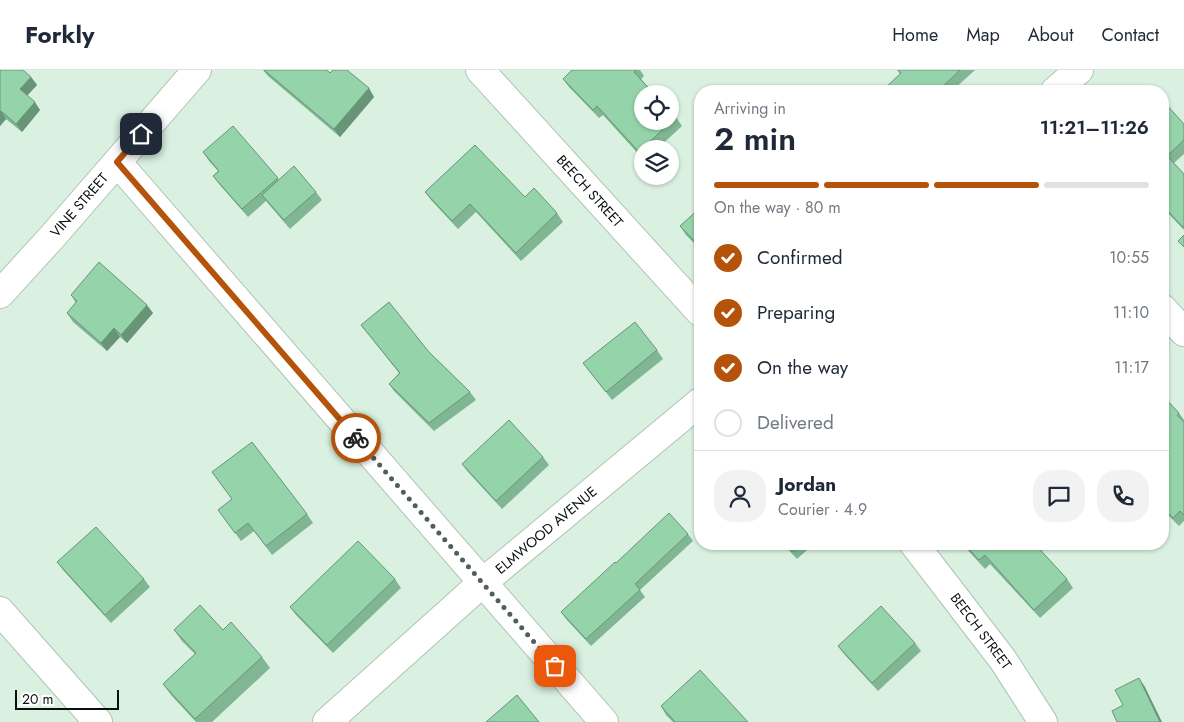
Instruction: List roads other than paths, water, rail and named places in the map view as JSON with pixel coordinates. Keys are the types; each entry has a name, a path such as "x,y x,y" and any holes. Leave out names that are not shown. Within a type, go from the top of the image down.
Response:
{"street":[{"name":"VINE STREET","path":"0,294 197,70"},
{"name":"BEECH STREET","path":"480,70 694,305"},
{"path":"1062,85 1079,70"},
{"path":"117,162 604,722"},
{"path":"1169,316 1184,332"},
{"name":"ELMWOOD AVENUE","path":"327,722 482,583 694,407"},
{"name":"BEECH STREET","path":"919,550 1003,660 1043,722"},
{"path":"0,611 98,722"}]}
